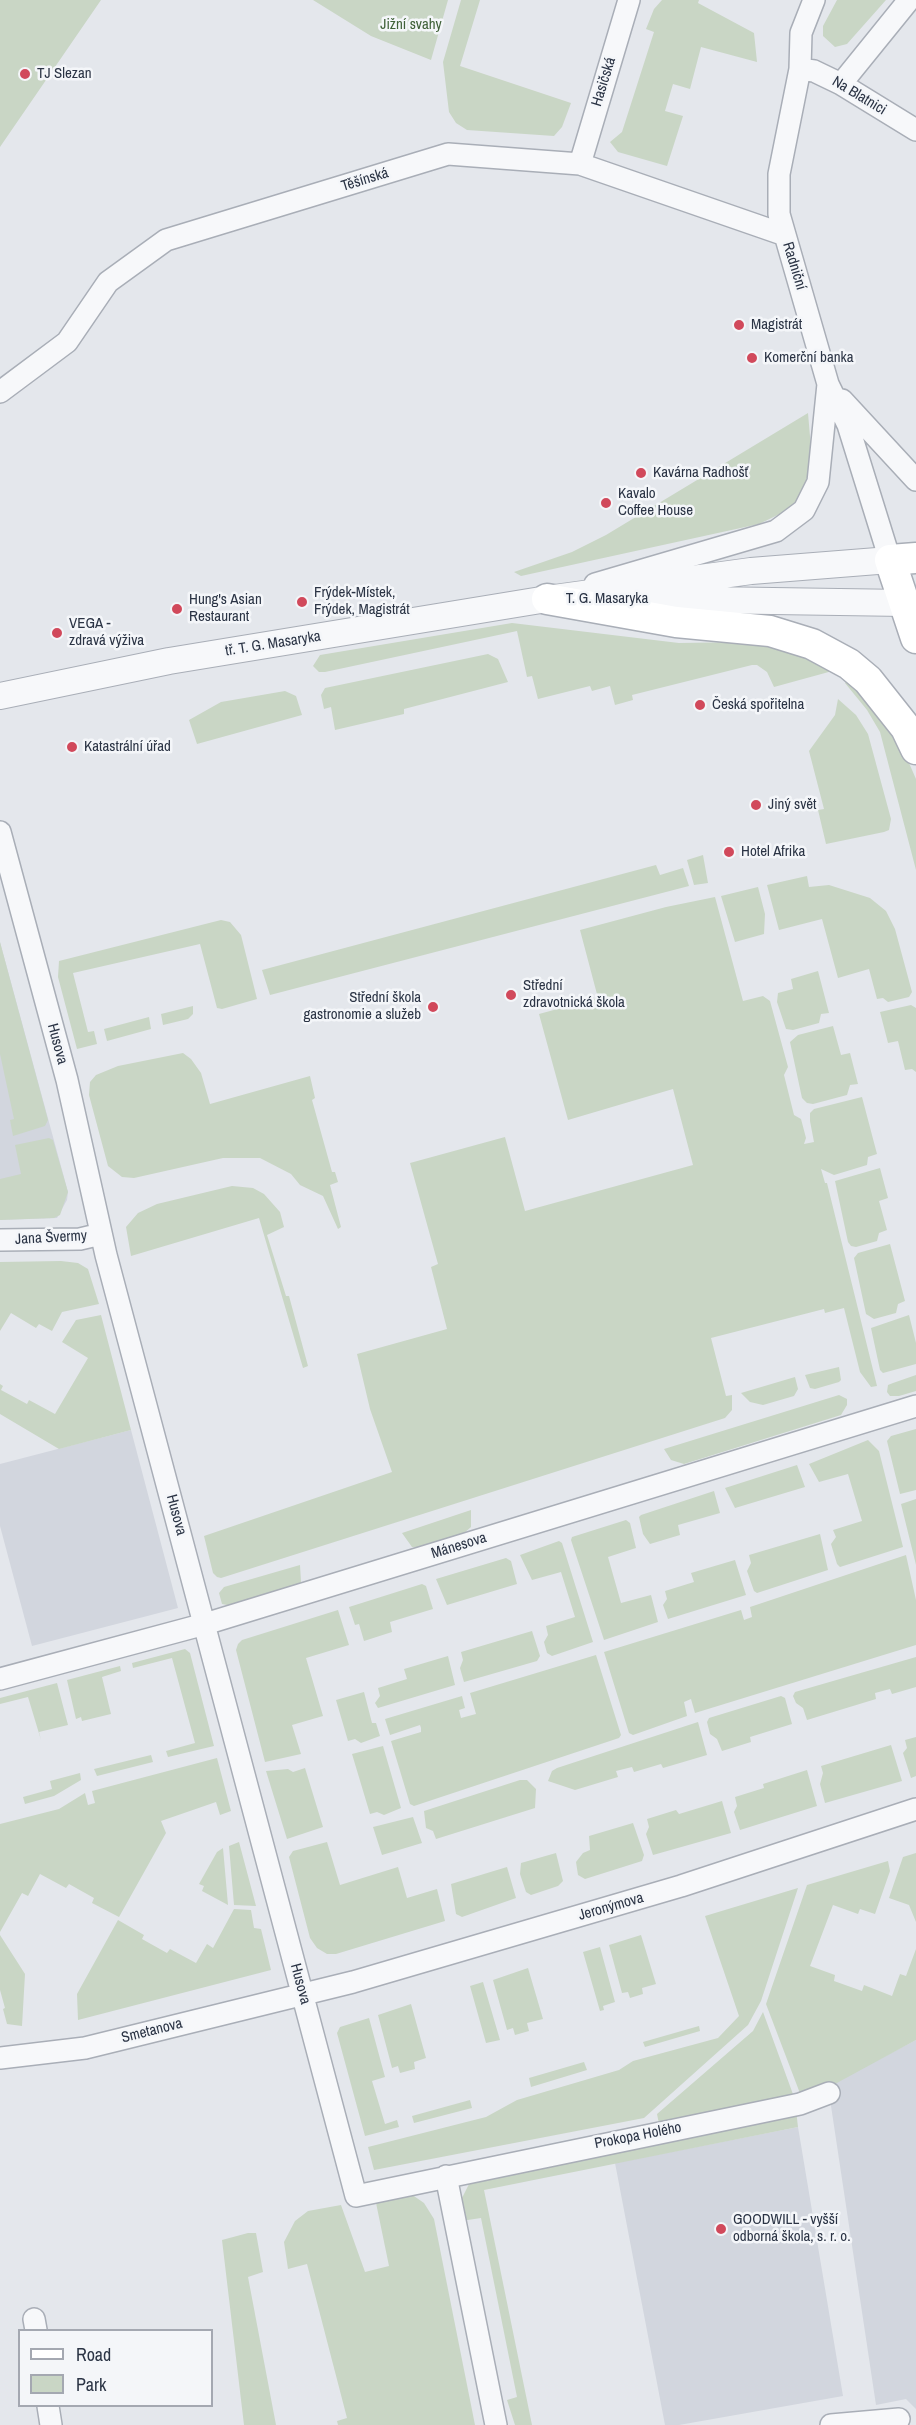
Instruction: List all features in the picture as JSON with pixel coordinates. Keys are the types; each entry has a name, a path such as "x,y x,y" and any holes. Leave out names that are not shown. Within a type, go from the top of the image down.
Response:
{"main road":[{"path":"903,559 916,638"},
{"path":"548,599 676,622 770,631 812,644 849,664 868,680 906,728 916,749"}],"street":[{"name":"Hasičská","path":"580,164 629,0"},
{"name":"Radniční","path":"814,0 801,33 800,69 779,174 779,214 828,384 848,425 903,559"},
{"path":"841,84 909,0"},
{"name":"Na Blatnici","path":"800,69 814,71 841,84 916,130"},
{"name":"Těšínská","path":"0,392 67,342 108,282 166,240 448,154 580,164 785,235"},
{"path":"828,384 916,480"},
{"path":"548,599 776,531 804,510 818,482 828,384"},
{"name":"T. G. Masaryka","path":"548,599 752,571 903,559"},
{"name":"T. G. Masaryka","path":"548,599 910,603"},
{"name":"tř. T. G. Masaryka","path":"0,696 169,661 548,599"},
{"name":"Husova","path":"0,832 67,1080 101,1234 356,2196"},
{"name":"Jana Švermy","path":"0,1240 80,1239 101,1234"},
{"name":"Mánesova","path":"0,1679 205,1624 916,1406"},
{"name":"Jeronýmova","path":"303,1993 353,1982 681,1886 916,1809"},
{"name":"Smetanova","path":"0,2058 85,2048 303,1993"},
{"name":"Prokopa Holého","path":"356,2196 446,2175 800,2104 829,2093"},
{"path":"446,2175 496,2425"},
{"path":"48,2407 51,2425"},
{"path":"831,2425 899,2419"}],"shaded area":[{"path":"0,942 68,1192 67,1200 57,1218 0,1220"},
{"path":"131,1430 178,1608 32,1646 0,1526 0,1464"},
{"name":"GOODWILL - vyšší odborná škola, s. r. o.","path":"916,2040 916,2409 906,2399 876,2405 828,2086"},
{"name":"GOODWILL - vyšší odborná škola, s. r. o.","path":"798,2127 843,2396 679,2425 665,2425 615,2163"}],"green space":[{"name":"TJ Slezan","path":"0,0 101,0 0,147"},
{"name":"Jižní svahy","path":"313,0 448,0 431,60 371,36"},
{"path":"461,0 480,0 460,66 571,103 562,127 554,136 467,130 456,123 449,112 443,62"},
{"path":"662,0 699,0 698,3 754,33 757,62 701,47 690,89 673,84 665,111 683,116 667,166 618,152 610,142 622,132 654,32 646,29 654,9"},
{"path":"837,0 886,0 847,44 835,47 823,36 823,26"},
{"path":"808,413 811,448 808,474 801,497 786,511 759,524 521,576 514,572 572,552 606,535"},
{"path":"512,623 679,643 742,642 787,646 836,670 774,687 767,672 757,665 752,665 632,695 633,700 615,705 610,686 592,691 590,686 538,699 532,676 527,677 517,631 325,672 319,672 313,666 320,655"},
{"path":"488,654 498,659 508,682 404,709 404,714 335,730 331,707 324,709 321,695 325,688"},
{"path":"850,676 895,731 916,779 916,870 880,732 867,710 845,683"},
{"path":"285,691 296,696 302,715 197,744 189,720 221,702"},
{"path":"838,699 856,715 868,734 891,819 889,830 884,832 826,844 818,810 824,809 809,751 835,715"},
{"path":"703,855 708,883 694,885 687,860"},
{"path":"656,865 660,875 683,868 689,886 270,995 262,970"},
{"path":"807,876 809,887 829,885 870,898 886,911 895,929 912,992 909,997 888,1002 883,998 877,999 869,969 838,978 822,919 779,930 767,885"},
{"path":"758,887 765,914 764,934 735,942 721,896"},
{"path":"715,897 743,1001 763,996 770,1001 788,1067 784,1075 794,1115 801,1119 806,1138 804,1144 814,1142 810,1113 814,1109 862,1097 877,1154 868,1157 867,1165 834,1175 821,1169 825,1183 827,1183 877,1386 871,1387 860,1372 844,1308 825,1313 824,1309 711,1338 726,1396 732,1395 732,1410 725,1418 221,1578 217,1577 213,1573 204,1536 392,1472 370,1409 357,1354 447,1329 431,1267 438,1264 410,1163 505,1137 525,1211 693,1165 673,1089 568,1120 539,1014 598,998 580,930 666,907"},
{"path":"221,920 230,922 241,935 257,999 222,1009 217,1008 200,944 73,973 88,1032 94,1031 97,1044 77,1049 58,977 59,961"},
{"path":"0,942 48,1120 45,1126 13,1136 10,1120 14,1119 0,1054"},
{"path":"818,971 829,1013 821,1014 819,1023 793,1030 786,1029 777,1002 778,993 793,989 791,979"},
{"path":"911,1005 916,1008 916,1072 912,1069 905,1070 898,1041 888,1043 880,1012"},
{"path":"193,1006 193,1014 188,1019 163,1025 161,1014"},
{"path":"149,1017 151,1029 107,1041 104,1029"},
{"path":"833,1026 841,1055 850,1053 858,1084 850,1085 847,1095 813,1104 807,1103 802,1098 790,1042 798,1035"},
{"path":"183,1053 191,1059 201,1073 210,1104 310,1076 315,1098 312,1100 332,1172 335,1172 338,1182 330,1185 341,1227 338,1229 323,1196 300,1185 291,1174 260,1158 223,1158 134,1178 122,1177 108,1166 89,1095 90,1082 96,1075 118,1066"},
{"path":"49,1138 53,1140 68,1192 60,1215 54,1218 0,1220 0,1179 21,1174 15,1145"},
{"path":"880,1168 888,1198 879,1201 887,1230 879,1233 877,1241 856,1247 851,1246 848,1242 835,1181"},
{"path":"232,1186 253,1188 264,1194 280,1212 284,1227 267,1235 286,1296 289,1296 308,1366 303,1368 259,1218 131,1256 126,1227 138,1213 157,1204"},
{"path":"890,1244 905,1301 898,1304 896,1313 874,1319 866,1314 854,1258 858,1253"},
{"path":"0,1262 78,1263 88,1269 99,1304 62,1312 52,1331 39,1324 36,1328 11,1313 0,1331"},
{"path":"101,1315 131,1430 59,1449 0,1414 0,1384 3,1386 1,1390 27,1404 29,1400 55,1414 88,1358 62,1342 76,1320"},
{"path":"909,1315 916,1343 916,1364 883,1373 880,1370 871,1328"},
{"path":"839,1367 841,1380 839,1382 815,1389 810,1388 805,1375"},
{"path":"916,1375 916,1391 899,1396 890,1396 887,1392 888,1385"},
{"path":"795,1377 798,1389 794,1396 763,1405 750,1402 741,1393"},
{"path":"839,1395 847,1399 847,1405 841,1415 684,1464 671,1460 664,1449"},
{"path":"916,1429 916,1490 900,1494 887,1441 891,1436"},
{"path":"868,1440 879,1451 903,1547 840,1567 831,1544 836,1537 833,1530 862,1521 848,1474 819,1482 809,1464"},
{"path":"797,1465 805,1487 735,1508 725,1488"},
{"path":"714,1491 720,1513 678,1525 680,1535 650,1544 643,1534 639,1517 641,1515"},
{"path":"916,1499 916,1565 901,1504"},
{"path":"471,1510 471,1527 463,1534 420,1548 412,1547 402,1533"},
{"path":"626,1520 630,1523 636,1548 608,1557 621,1603 651,1595 658,1622 604,1640 571,1540 572,1537"},
{"path":"820,1534 828,1570 757,1593 754,1591 747,1571 751,1563 749,1555"},
{"path":"559,1541 562,1543 593,1642 552,1656 547,1653 544,1642 548,1635 546,1626 575,1617 561,1572 532,1580 520,1555"},
{"path":"906,1555 916,1600 916,1645 695,1713 691,1699 684,1702 687,1716 633,1735 629,1733 604,1652 741,1610 744,1620 752,1617 750,1607"},
{"path":"506,1558 511,1561 517,1584 447,1605 436,1579"},
{"path":"735,1560 746,1595 668,1619 663,1605 667,1599 665,1591 694,1582 691,1573"},
{"path":"300,1565 301,1582 294,1587 232,1606 222,1604 219,1593 224,1587"},
{"path":"422,1584 426,1586 433,1609 390,1622 392,1632 364,1641 359,1624 355,1625 349,1607"},
{"path":"338,1610 349,1645 306,1658 323,1716 292,1725 301,1754 265,1762 236,1650 238,1644 242,1640"},
{"path":"532,1631 540,1656 537,1661 464,1682 460,1668 463,1660 461,1652"},
{"path":"185,1649 190,1653 214,1746 168,1757 166,1751 195,1743 172,1658 133,1668 132,1663"},
{"path":"596,1655 621,1735 619,1738 414,1806 410,1804 391,1741 421,1732 421,1728 420,1725 390,1735 385,1719 462,1696 465,1708 459,1710 461,1718 476,1714 470,1693"},
{"path":"448,1656 455,1685 378,1708 375,1703 380,1696 378,1688 407,1679 404,1669"},
{"path":"916,1657 916,1687 892,1694 890,1689 875,1693 876,1699 807,1720 803,1708 796,1703 793,1696 795,1692"},
{"path":"120,1666 121,1671 102,1677 111,1714 82,1721 81,1717 76,1719 67,1680"},
{"path":"57,1683 68,1725 39,1732 41,1740 28,1697 0,1704 0,1698"},
{"path":"364,1692 372,1723 376,1723 380,1736 361,1743 355,1739 348,1741 336,1700"},
{"path":"781,1696 785,1698 792,1724 750,1737 751,1742 722,1751 717,1739 710,1734 707,1722 709,1718"},
{"path":"698,1722 707,1755 663,1768 661,1764 634,1772 632,1767 616,1771 618,1777 575,1790 548,1781 552,1771 557,1768"},
{"path":"916,1737 916,1776 911,1778 903,1753 907,1748 905,1740"},
{"path":"891,1745 902,1781 825,1803 820,1784 823,1773 821,1766"},
{"path":"383,1746 401,1808 384,1815 377,1812 370,1814 352,1754"},
{"path":"151,1755 153,1762 97,1776 94,1769"},
{"path":"217,1758 231,1811 220,1815 216,1802 161,1821 166,1833 119,1917 92,1903 94,1898 69,1884 66,1888 40,1874 28,1896 22,1893 0,1932 0,1824 59,1809 85,1793 88,1805 95,1803 92,1791"},
{"path":"305,1768 323,1827 287,1839 266,1771 288,1769 293,1772"},
{"path":"807,1770 817,1806 740,1830 734,1812 737,1806 735,1797 764,1788 763,1784"},
{"path":"80,1773 81,1780 54,1796 25,1804 23,1797 52,1789 50,1781"},
{"path":"520,1780 527,1780 536,1789 535,1808 436,1839 433,1831 426,1828 424,1811"},
{"path":"722,1801 731,1833 653,1855 646,1834 649,1827 647,1819 676,1810 679,1814"},
{"path":"413,1817 422,1843 382,1855 373,1827"},
{"path":"633,1823 644,1855 642,1861 585,1879 578,1875 576,1862 583,1853 590,1850 589,1836"},
{"path":"239,1842 256,1906 234,1905 229,1846"},
{"path":"327,1842 340,1885 398,1867 407,1898 437,1889 445,1921 336,1954 327,1954 317,1948 310,1938 289,1857 293,1851"},
{"path":"223,1848 228,1905 202,1891 204,1886 199,1884 217,1852"},
{"path":"556,1853 563,1881 558,1886 531,1895 526,1892 520,1874 521,1863"},
{"path":"916,1853 916,1922 909,1905 889,1898 903,1857"},
{"path":"888,1861 890,1871 875,1914 860,1909 858,1914 833,1905 810,1966 835,1975 834,1981 862,1991 864,1985 892,1996 900,1974 906,1976 916,1949 916,2040 835,2084 801,2096 766,2004 807,1885"},
{"path":"507,1867 516,1898 462,1917 456,1914 451,1884"},
{"path":"798,1888 761,2001 748,2025 644,2118 374,2170 368,2147 486,2117 517,2100 619,2070 633,2061 718,2038 739,2016 705,1916"},
{"path":"234,1909 251,1910 254,1928 261,1929 271,1970 78,2020 77,1994 118,1920 144,1935 142,1939 167,1953 170,1949 196,1963 207,1944 213,1948"},
{"path":"0,1935 25,1974 22,2026 7,2024 3,2009 5,2008 0,1990"},
{"path":"641,1935 656,1984 642,1988 643,1994 630,1998 628,1992 622,1993 609,1945"},
{"path":"600,1947 615,2002 603,2006 604,2010 600,2011 583,1952"},
{"path":"528,1968 543,2019 527,2023 529,2031 515,2035 513,2028 507,2030 493,1980"},
{"path":"483,1982 500,2040 486,2043 470,1986"},
{"path":"411,2004 426,2058 414,2062 415,2069 400,2073 398,2066 392,2068 378,2015"},
{"path":"763,2012 794,2097 659,2124 657,2114 753,2031"},
{"path":"369,2018 385,2077 372,2081 385,2124 397,2120 399,2127 365,2136 337,2033 340,2027"},
{"path":"699,2026 700,2031 645,2047 643,2042"},
{"path":"584,2062 587,2070 531,2087 529,2078"},
{"path":"470,2100 472,2108 414,2123 412,2116"},
{"path":"796,2110 798,2127 484,2190 532,2425 515,2425 507,2400 517,2397 481,2218 461,2221 460,2202 470,2182"},
{"path":"411,2194 424,2203 434,2219 475,2425 338,2425 337,2421 347,2418 307,2264 288,2269 284,2242 295,2221 308,2211 341,2205 365,2272 389,2266 375,2198"},
{"path":"256,2233 263,2272 248,2277 276,2425 244,2425 222,2240"}],"place":[{"name":"TJ Slezan","path":"25,74"},
{"name":"Magistrát","path":"739,325"},
{"name":"Komerční banka","path":"752,358"},
{"name":"Kavárna Radhošť","path":"641,473"},
{"name":"Kavalo Coffee House","path":"606,503"},
{"name":"Frýdek-Místek, Frýdek, Magistrát","path":"302,602"},
{"name":"Hung's Asian Restaurant","path":"177,609"},
{"name":"VEGA - zdravá výživa","path":"57,633"},
{"name":"Česká spořitelna","path":"700,705"},
{"name":"Katastrální úřad","path":"72,747"},
{"name":"Jiný svět","path":"756,805"},
{"name":"Hotel Afrika","path":"729,852"},
{"name":"Střední zdravotnická škola","path":"511,995"},
{"name":"Střední škola gastronomie a služeb","path":"433,1007"},
{"name":"GOODWILL - vyšší odborná škola, s. r. o.","path":"721,2229"}]}
